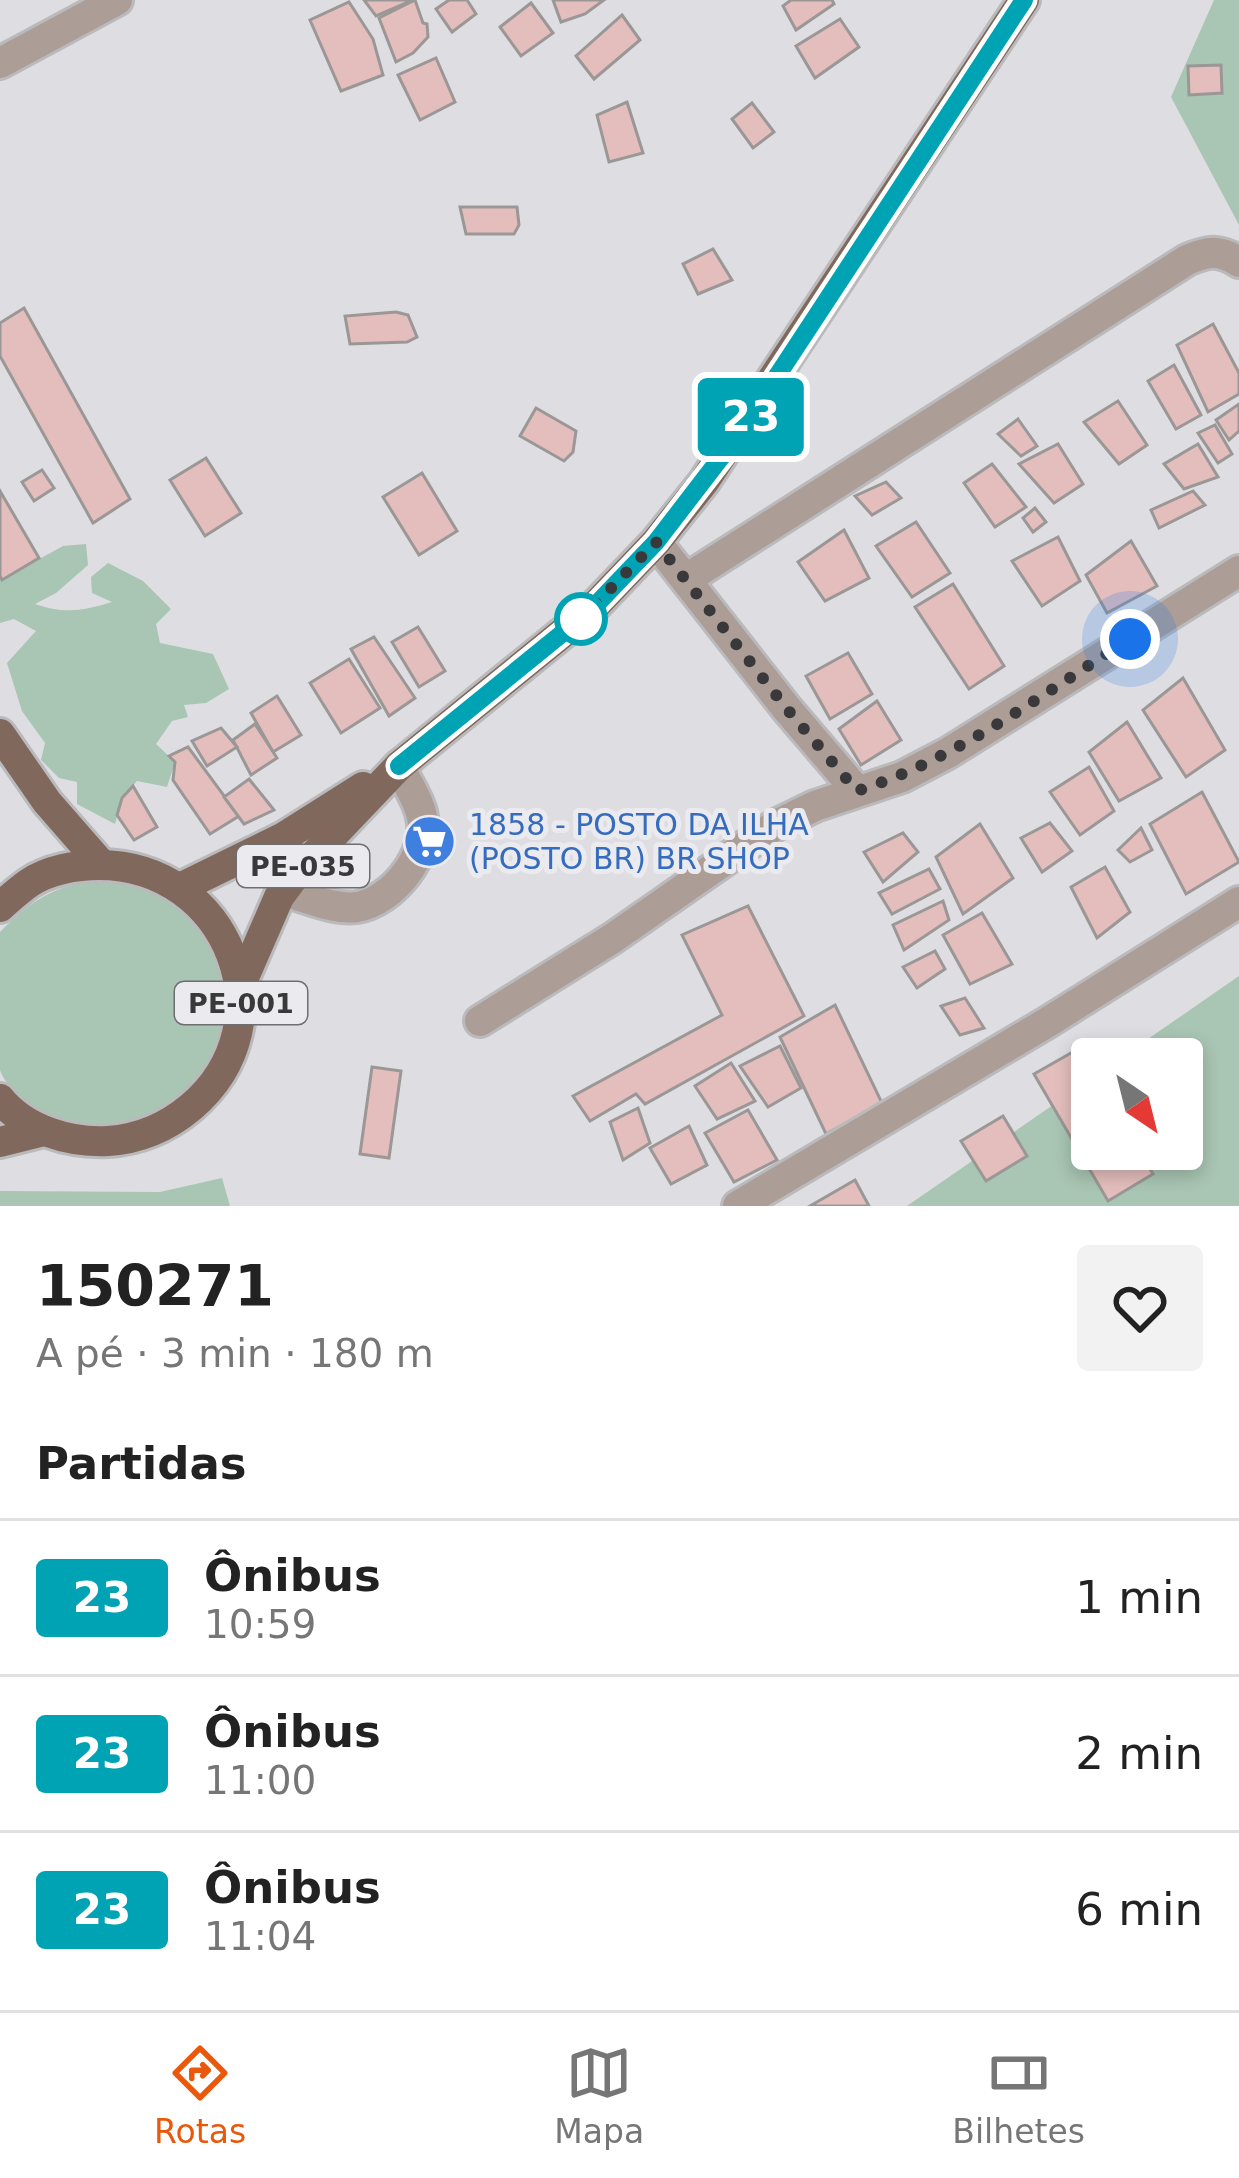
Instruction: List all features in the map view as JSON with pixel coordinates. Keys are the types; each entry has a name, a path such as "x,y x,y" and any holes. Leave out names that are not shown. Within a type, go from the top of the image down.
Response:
{"main road":[{"name":"PE-035","path":"180,888 284,837 399,766 591,610 656,542 739,434 1024,0"},
{"path":"0,734 46,802 102,865"},
{"name":"PE-035","path":"239,989 284,891 399,766"},
{"name":"PE-001","path":"0,907 32,881 77,865 126,865 171,881 209,912 233,954 241,1002 233,1049 209,1092 172,1123 131,1140 87,1142 44,1131 0,1099"},
{"name":"PE-001","path":"0,1142 44,1131"}],"street":[{"path":"0,63 117,0"},
{"path":"688,578 1187,260 1210,251 1239,262"},
{"path":"656,542 857,791"},
{"path":"480,1021 613,938 774,826 902,777 948,753 1239,571"},
{"path":"284,891 359,907 398,884 423,849 422,817 399,766"},
{"path":"738,1206 1239,902"}],"green space":[{"path":"1214,0 1239,0 1239,225 1171,97"},
{"path":"86,544 88,565 35,604 74,610 112,602 92,593 91,577 108,563 143,581 171,609 156,624 160,643 213,654 229,689 206,703 184,705 188,717 172,721 156,744 175,762 167,787 137,781 122,798 115,824 77,804 77,782 59,778 41,760 45,743 22,711 7,663 36,631 14,619 0,623 0,576 3,579 63,546"},
{"path":"104,879 140,885 187,910 214,948 224,993 218,1038 196,1079 161,1110 113,1124 55,1116 31,1105 0,1070 0,932 46,895"},
{"path":"1239,976 1239,1206 907,1206 1071,1093 1071,1170 1203,1170 1203,1038 1149,1038"},
{"path":"222,1178 230,1206 0,1206 0,1191 160,1192"}],"building":[{"path":"364,0 413,0 376,16"},
{"path":"415,0 428,37 396,62 379,18"},
{"path":"449,0 467,0 476,14 452,32 436,9"},
{"path":"553,0 604,0 585,14 561,22"},
{"path":"791,0 832,0 834,4 796,30 783,6"},
{"path":"349,2 373,39 383,75 341,91 310,20"},
{"path":"531,3 553,33 521,56 500,27"},
{"path":"622,15 640,40 594,79 576,56"},
{"path":"840,19 859,47 815,78 796,46"},
{"path":"436,58 455,102 420,120 398,75"},
{"path":"1221,65 1222,93 1189,95 1188,66"},
{"path":"627,102 643,153 609,162 597,115"},
{"path":"752,103 774,132 753,148 732,119"},
{"path":"460,207 517,207 519,225 514,234 466,234"},
{"path":"713,249 732,280 698,294 683,264"},
{"path":"24,308 130,499 93,523 0,356 0,323"},
{"path":"408,315 417,337 407,342 350,344 345,316"},
{"path":"1213,324 1239,373 1239,394 1208,412 1177,345"},
{"path":"1174,365 1201,415 1176,429 1148,381"},
{"path":"1118,401 1147,445 1119,464 1084,422"},
{"path":"1239,404 1239,431 1229,440 1216,420"},
{"path":"536,408 576,431 573,452 564,461 520,436"},
{"path":"1018,419 1037,446 1021,456 998,434"},
{"path":"1215,425 1232,454 1218,463 1198,433"},
{"path":"1058,444 1083,484 1054,503 1019,464"},
{"path":"1198,444 1218,477 1184,489 1164,464"},
{"path":"206,458 241,513 205,536 170,480"},
{"path":"992,464 1026,507 995,527 964,483"},
{"path":"42,470 54,488 34,501 22,482"},
{"path":"422,473 457,531 419,555 383,497"},
{"path":"886,482 901,498 872,515 855,496"},
{"path":"0,491 39,558 2,580 0,576"},
{"path":"1193,491 1205,505 1159,528 1151,510"},
{"path":"1035,508 1046,522 1033,532 1023,518"},
{"path":"916,522 950,573 912,597 876,546"},
{"path":"844,530 869,578 825,601 798,562"},
{"path":"1058,537 1080,581 1042,606 1012,561"},
{"path":"1131,541 1157,586 1107,613 1086,575"},
{"path":"953,584 1004,666 969,689 915,607"},
{"path":"418,627 445,671 419,687 392,642"},
{"path":"374,637 415,698 389,716 351,649"},
{"path":"848,653 872,694 830,719 806,676"},
{"path":"349,659 380,708 341,733 310,683"},
{"path":"1183,678 1225,750 1186,777 1143,710"},
{"path":"277,696 301,735 273,752 251,713"},
{"path":"877,701 901,740 861,765 839,729"},
{"path":"1127,722 1161,778 1119,801 1089,752"},
{"path":"255,724 277,758 251,775 233,740"},
{"path":"221,728 237,747 207,766 192,741"},
{"path":"188,747 239,816 210,834 173,780 175,762 169,756"},
{"path":"1089,767 1114,811 1080,835 1050,792"},
{"path":"249,779 274,810 244,824 224,797"},
{"path":"133,786 157,827 134,840 117,815 122,798"},
{"path":"1202,792 1239,862 1186,894 1150,824"},
{"path":"1050,823 1072,851 1042,872 1021,838"},
{"path":"980,824 1013,878 963,914 936,857"},
{"path":"1141,828 1152,850 1130,862 1118,850"},
{"path":"903,833 918,852 883,882 864,852"},
{"path":"1105,867 1130,912 1097,938 1071,887"},
{"path":"929,869 940,889 892,914 879,893"},
{"path":"943,901 949,920 904,950 893,925"},
{"path":"748,906 804,1016 645,1104 636,1094 590,1121 573,1096 722,1015 682,935"},
{"path":"982,913 1012,964 970,984 943,935"},
{"path":"935,951 945,969 917,988 903,967"},
{"path":"965,998 984,1028 960,1035 941,1006"},
{"path":"835,1005 882,1103 826,1134 780,1037"},
{"path":"780,1046 801,1088 768,1107 740,1066"},
{"path":"1071,1053 1071,1138 1034,1074"},
{"path":"731,1063 755,1101 717,1119 695,1086"},
{"path":"372,1067 401,1071 389,1158 360,1154"},
{"path":"638,1108 650,1143 623,1160 610,1122"},
{"path":"748,1110 777,1160 734,1182 705,1133"},
{"path":"1003,1116 1027,1156 986,1181 961,1141"},
{"path":"689,1126 707,1165 671,1184 650,1148"},
{"path":"1090,1170 1151,1170 1153,1174 1108,1201"},
{"path":"855,1180 869,1206 810,1206"}],"bus line":[{"name":"23","path":"399,766 591,610 656,542 739,434 1024,0"}],"place":[{"name":"1858 - POSTO DA ILHA (POSTO BR) BR SHOP","path":"430,841"}],"route":[{"path":"581,619 656,542 857,791 902,777 948,753 1130,639"}]}
